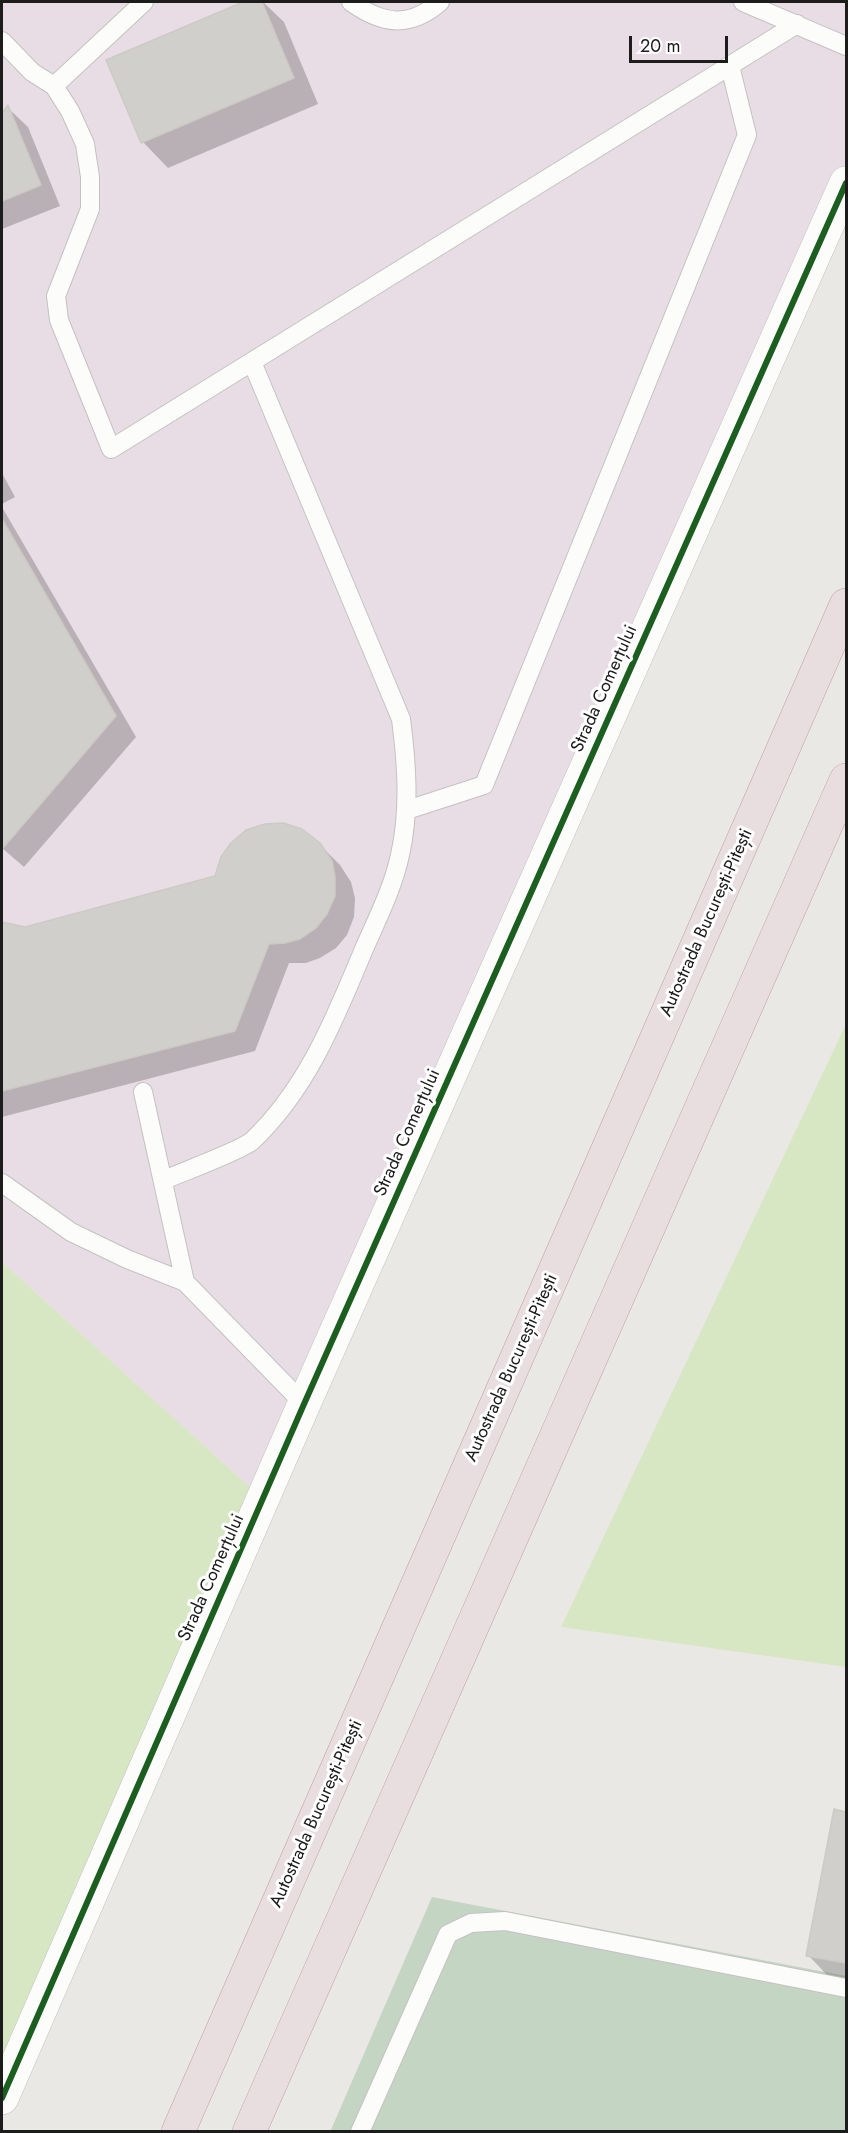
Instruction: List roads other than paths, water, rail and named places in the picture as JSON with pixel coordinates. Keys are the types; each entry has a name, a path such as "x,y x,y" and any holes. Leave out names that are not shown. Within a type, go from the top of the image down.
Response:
{"highway":[{"name":"Autostrada București-Pitești","path":"178,2132 846,605"},
{"path":"249,2132 846,780"}],"street":[{"name":"Strada Comerțului","path":"2,2098 304,1404 846,183"}],"lane":[{"path":"54,86 144,2"},
{"path":"351,2 369,15 389,21 411,19 440,2"},
{"path":"743,2 846,46"},
{"path":"2,41 32,72 54,86 70,111 85,144 90,177 90,209 56,296 59,320 111,449 797,24"},
{"path":"407,810 484,785 747,135 730,66"},
{"path":"164,1179 250,1143 282,1106 320,1051 392,885 400,855 407,810 406,758 401,719 252,362"},
{"path":"143,1092 185,1282"},
{"path":"2,1183 71,1232 127,1259 185,1282 304,1404"},
{"path":"360,2132 448,1934 471,1923 505,1921 846,1988"}]}
